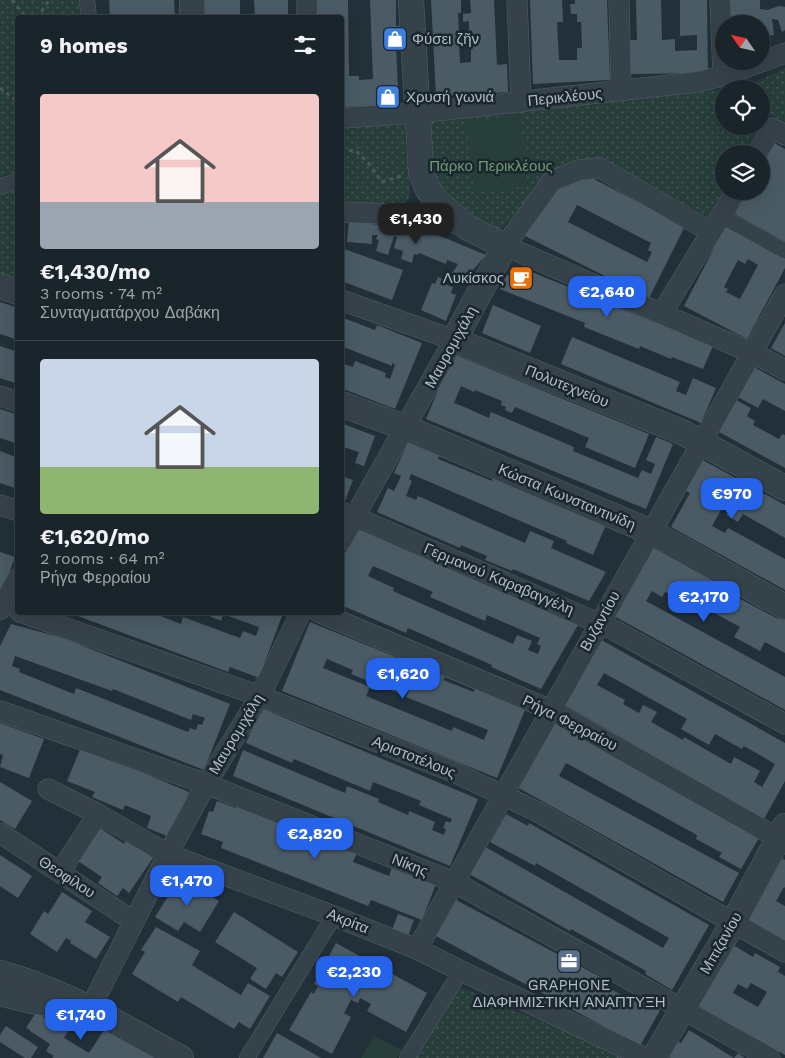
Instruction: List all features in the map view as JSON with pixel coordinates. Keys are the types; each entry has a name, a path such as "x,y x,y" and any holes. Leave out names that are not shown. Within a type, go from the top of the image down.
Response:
{"street":[{"path":"88,0 89,15"},
{"path":"192,0 192,15"},
{"path":"307,0 307,15"},
{"path":"411,0 421,172 427,188 438,201 468,228"},
{"path":"517,0 521,102"},
{"path":"619,0 621,90"},
{"path":"720,0 723,76"},
{"name":"Περικλέους","path":"344,118 417,113 697,82 723,76 785,53"},
{"path":"766,145 779,132"},
{"name":"Μαυρομιχάλη","path":"344,530 348,515 406,428 505,246 552,181 579,170 600,168 716,224"},
{"path":"0,187 15,182"},
{"path":"662,313 731,200"},
{"path":"344,212 416,215 439,219 468,228 505,246 752,353 785,370"},
{"path":"716,224 785,251"},
{"path":"0,286 15,291"},
{"name":"Βυζαντίου","path":"416,949 785,294"},
{"name":"Πολυτεχνείου","path":"344,301 454,340 682,432 785,488"},
{"path":"0,396 15,401"},
{"name":"Κώστα Κωνσταντινίδη","path":"344,405 406,428 651,532 785,607"},
{"path":"0,505 15,510"},
{"name":"Γερμανού Καραβαγγέλη","path":"348,515 599,623 785,724"},
{"path":"8,609 15,587"},
{"name":"Αριστοτέλους","path":"25,615 260,696 456,773 538,812 785,952"},
{"name":"Μαυρομιχάλη","path":"90,1009 168,854 206,784 260,696 300,615"},
{"name":"Ρήγα Φερραίου","path":"325,615 551,710 783,835"},
{"name":"Νίκης","path":"0,711 206,784 454,882 770,1058"},
{"name":"Ακρίτα","path":"48,789 98,814 168,854 416,949 646,1058"},
{"path":"60,872 98,814"},
{"name":"Θεοφίλου","path":"0,833 133,921"},
{"name":"Μπιζανίου","path":"654,1058 783,835"},
{"path":"246,1058 334,916"},
{"path":"407,1058 461,971"},
{"path":"3,987 37,984 90,1009 181,1058"}],"path":[{"path":"12,0 24,15"},
{"path":"39,15 49,0"},
{"path":"0,88 15,100"},
{"path":"344,152 355,150 370,165 382,182 403,176"}],"green space":[{"path":"0,0 87,0 88,15 15,15 15,281 0,276"},
{"path":"785,68 785,123 770,114 770,80 760,80"},
{"name":"Πάρκο Περικλέους","path":"715,90 715,135 755,135 750,145 715,145 715,200 718,200 708,217 605,162 528,203 501,229 481,223 441,190 429,169 428,122"},
{"path":"520,115 528,186 474,192 466,122"},
{"name":"Πάρκο Περικλέους","path":"405,123 406,152 410,174 410,196 403,209 344,205 344,128"},
{"path":"455,985 629,1058 409,1058"},
{"path":"374,1036 402,1050 397,1058 361,1058"}],"building":[{"path":"109,0 174,0 175,15 110,15"},
{"path":"204,0 240,0 240,15 205,15"},
{"path":"254,0 288,0 288,15 255,15"},
{"path":"314,0 348,0 349,76 359,76 359,80 373,79 370,0 396,0 396,26 400,26 401,48 396,48 399,105 344,107 344,15 314,15"},
{"path":"431,0 461,0 461,13 458,13 459,31 469,31 469,21 463,22 463,14 471,13 470,0 494,0 497,65 507,64 508,92 436,96","holes":["459,41 471,41 471,62 460,63"]},
{"path":"530,0 562,0 563,22 557,22 559,60 577,60 577,48 582,48 581,22 577,22 577,14 571,14 570,4 575,4 575,0 607,0 610,80 533,84"},
{"path":"636,0 661,0 662,40 675,39 675,51 697,50 697,35 680,36 680,0 707,0 708,73 629,74 629,40 637,40"},
{"path":"730,0 760,0 760,9 767,10 779,6 785,7 785,30 782,32 778,20 772,19 774,35 770,35 770,15 731,15"},
{"path":"774,143 785,149 785,242 735,214 742,200 770,200 770,150"},
{"path":"588,176 685,226 649,298 525,236 554,183","holes":["577,205 651,243 648,250 652,252 647,262 568,222"]},
{"path":"349,218 371,220 371,224 381,225 382,220 408,226 409,222 486,255 461,284 448,280 458,264 447,260 446,264 419,253 418,255 414,254 412,263 401,259 403,251 394,248 397,237 394,236 388,255 376,251 379,240 376,239 378,235 372,235 372,244 347,242"},
{"path":"723,223 785,256 785,268 747,339 684,306 714,248 711,246","holes":["748,259 758,265 740,299 726,292 728,289 724,287 738,260 745,264"]},
{"path":"344,249 403,270 392,300 344,282"},
{"path":"517,266 713,346 703,369 672,357 671,359 640,346 639,349 584,327 585,323 500,289 506,276 516,271"},
{"path":"438,277 445,280 444,284 453,287 451,293 456,295 446,321 421,310 432,283 435,284"},
{"path":"0,302 15,307 15,339 0,334"},
{"path":"493,305 541,326 530,353 482,333"},
{"path":"344,318 375,330 377,325 422,343 395,409 344,389 344,364 353,367 355,361 386,373 385,377 390,379 395,365 392,363 392,366 344,347"},
{"path":"785,323 785,356 771,348"},
{"path":"572,337 680,382 676,391 686,395 693,378 716,388 701,423 561,364"},
{"path":"0,346 15,351 15,383 0,378"},
{"path":"453,354 649,434 635,468 585,447 589,438 515,407 512,413 505,410 506,407 501,405 502,401 461,386 454,403 489,418 491,412 574,447 573,451 638,478 642,470 651,474 655,464 646,460 656,437 673,444 646,509 426,419"},
{"path":"754,367 785,384 785,411 763,399 758,408 738,397"},
{"path":"736,400 751,408 747,416 755,421 753,425 779,439 782,434 785,435 785,468 719,432"},
{"path":"0,409 15,414 15,443 0,438"},
{"path":"344,424 375,436 364,466 355,463 359,452 344,447"},
{"path":"409,440 440,454 438,459 492,481 493,477 606,525 593,555 566,543 567,541 411,474 409,479 412,481 406,496 416,500 418,496 525,543 530,531 554,541 551,548 606,572 589,601 513,569 512,571 485,560 487,556 461,545 460,548 377,512 388,488 394,491 401,476 394,473"},
{"path":"0,451 15,457 15,488 0,483"},
{"path":"699,458 785,505 785,538 743,514 738,522 726,515 730,508 710,497 707,502 721,510 712,526 725,533 728,528 785,559 785,590 671,527 690,493 682,489"},
{"path":"344,477 353,480 344,501"},
{"path":"357,526 578,625 541,689 408,628 406,633 344,606 344,556","holes":["373,566 433,592 430,597 485,621 487,615 540,638 537,644 541,646 538,654 528,650 532,641 517,635 513,644 393,591 394,588 368,576"]},
{"path":"650,544 731,589 729,593 778,619 780,616 785,618 785,653 765,642 760,651 734,637 740,627 690,600 688,605 665,592 662,597 652,591 646,601 785,677 785,710 614,616"},
{"path":"0,552 15,557 3,589 0,588"},
{"path":"75,615 158,615 181,624 183,617 240,638 243,631 256,636 259,627 226,615 282,615 259,678 230,667 228,672"},
{"path":"207,615 223,615 221,621"},
{"path":"310,622 445,677 443,680 474,692 475,689 525,710 497,778 282,691","holes":["327,659 353,670 351,674 403,695 406,689 409,691 406,697 488,730 484,740 453,727 452,731 366,696 370,687 323,668"]},
{"path":"11,624 63,638 230,704 204,770 0,690 0,646","holes":["15,656 112,691 113,689 191,720 193,714 205,718 202,725 198,724 196,730 190,728 188,732 76,688 74,694 19,672 20,669 12,666"]},
{"path":"598,638 785,743 785,781 764,819 561,703","holes":["604,673 687,719 681,729 709,745 715,734 742,749 744,746 775,764 762,787 754,782 760,771 734,757 731,764 684,737 683,740 651,722 657,712 643,705 639,713 623,704 625,700 597,685"]},
{"path":"261,708 478,799 450,866 233,776 243,750 345,793 347,786 379,799 378,802 408,815 409,811 435,822 432,830 444,835 446,829 443,828 446,821 450,823 452,819 419,805 421,801 373,782 370,791 294,759 292,763 246,743"},
{"path":"553,722 760,836 741,869 719,857 722,853 696,839 697,835 566,763 559,776 739,873 723,902 517,787"},
{"path":"0,723 44,739 29,778 0,767 3,755 0,754"},
{"path":"81,747 189,792 170,837 147,828 151,816 125,805 123,810 92,797 95,792 67,781"},
{"path":"0,782 32,801 15,829 0,820"},
{"path":"217,801 236,808 238,805 357,852 353,862 389,876 392,867 436,884 422,920 371,900 368,906 221,848 223,842 201,834 209,811 213,812"},
{"path":"506,814 528,826 529,823 709,925 672,990 645,974 646,971 571,929 570,931 466,872 482,845 663,948 669,938 536,863 535,866 490,842"},
{"path":"100,828 124,844 126,840 153,858 129,893 123,888 117,896 98,883 102,877 78,861"},
{"path":"0,855 32,876 18,898 0,886"},
{"path":"779,856 785,860 785,888 776,901 785,906 785,942 743,917"},
{"path":"180,877 219,901 200,932 184,922 178,931 155,917"},
{"path":"62,892 92,911 85,922 110,937 96,959 70,943 71,941 66,938 57,952 30,934 44,911 48,914"},
{"path":"456,900 610,982 607,987 634,1002 636,998 660,1010 640,1046 436,936"},
{"path":"234,912 298,952 282,977 276,973 266,989 250,979 257,968 215,942"},
{"path":"398,914 414,920 408,936 392,930"},
{"path":"156,927 200,951 192,965 198,969 241,995 248,983 270,996 250,1029 239,1022 234,1029 181,997 178,1002 132,974 145,952 141,950"},
{"path":"728,942 753,957 755,953 780,967 778,972 785,976 785,1055 693,1003","holes":["751,983 767,992 758,1007 733,993 738,984 747,989"]},
{"path":"336,943 427,993 406,1032 367,1011 371,1004 360,998 358,1003 351,1000 344,1013 351,1017 332,1054 289,1030 311,992 314,994 318,986 314,984"},
{"path":"57,1008 69,1015 62,1025 69,1029 64,1038 89,1053 106,1027 154,1058 52,1058 54,1056 46,1051 50,1044 26,1028 37,1012 49,1020"},
{"path":"6,1026 38,1047 31,1058 25,1058 0,1042 0,1035"},
{"path":"689,1030 734,1058 671,1058 669,1056 678,1042 681,1043"},
{"path":"277,1033 321,1058 263,1058"},
{"path":"738,1053 745,1058 734,1058"}],"place":[{"name":"Φύσει ζῆν","path":"395,39"},
{"name":"Χρυσή γωνιά","path":"388,97"},
{"name":"Λυκίσκος","path":"521,278"},
{"name":"GRAPHONE ΔΙΑΦΗΜΙΣΤΙΚΗ ΑΝΑΠΤΥΞΗ","path":"569,961"}]}
